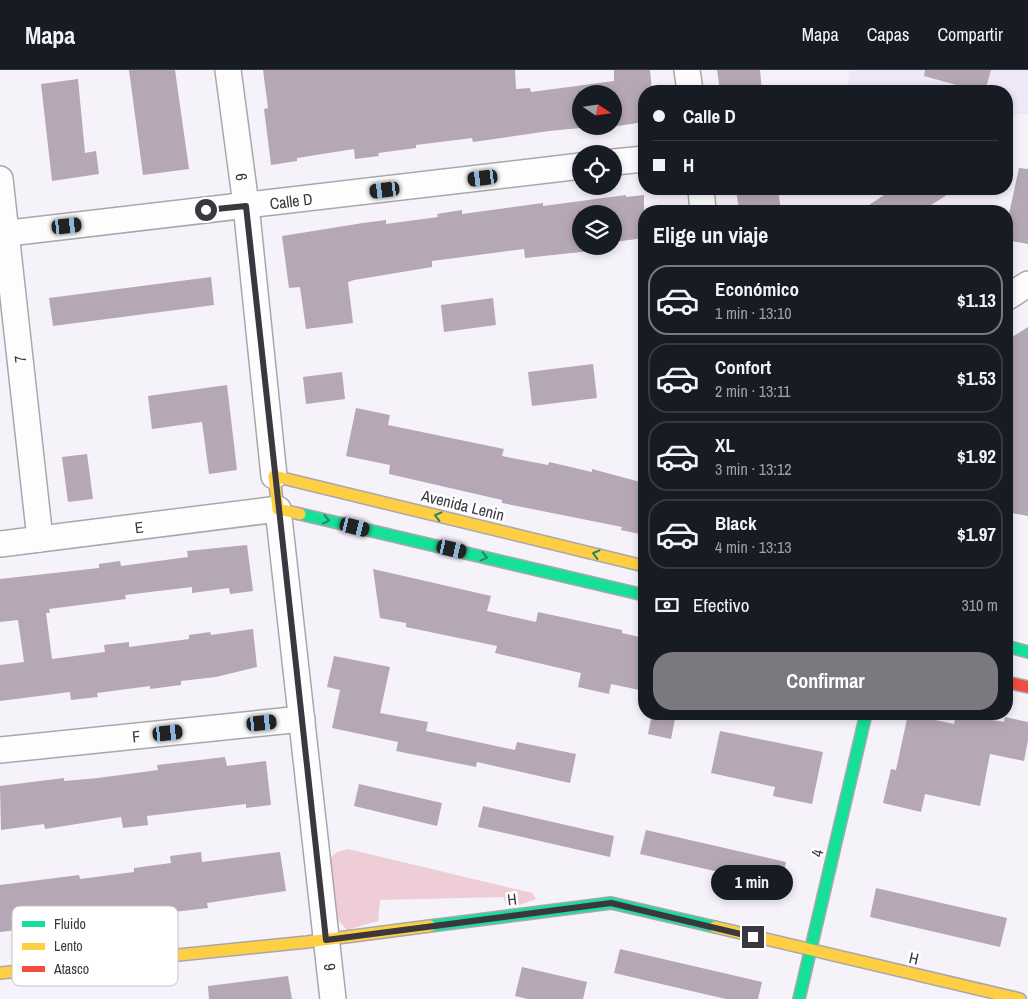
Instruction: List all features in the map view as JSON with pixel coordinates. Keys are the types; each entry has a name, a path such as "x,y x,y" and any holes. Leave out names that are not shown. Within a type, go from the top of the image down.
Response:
{"street":[{"name":"6","path":"228,70 246,206 274,476 333,999"},
{"path":"687,70 689,85"},
{"path":"622,161 638,160"},
{"name":"Calle D","path":"3,234 572,167"},
{"name":"7","path":"0,179 3,234 40,539"},
{"path":"1013,294 1028,284"},
{"name":"Avenida Lenin","path":"274,476 638,565"},
{"path":"278,509 638,594"},
{"name":"E","path":"0,544 278,509"},
{"path":"1013,648 1028,652"},
{"path":"1013,684 1028,687"},
{"name":"F","path":"0,750 302,719"},
{"name":"4","path":"799,999 865,720"},
{"name":"H","path":"178,955 326,940 611,903 1020,999"}],"shaded area":[{"path":"850,70 1028,70 1028,114 1013,114 1013,85 847,85"},
{"path":"348,849 532,893 536,899 509,909 503,897 380,900 378,921 347,930 338,920 330,858 337,852"}],"building":[{"path":"129,70 175,70 189,169 143,175"},
{"path":"263,70 515,70 516,89 530,88 531,92 572,87 572,129 473,142 472,138 416,145 416,148 378,153 379,156 355,159 354,149 297,158 297,161 271,165 264,109 268,108"},
{"path":"614,70 650,70 651,85 638,85 638,123 622,125 622,85 584,85 614,81"},
{"path":"717,70 760,70 761,85 719,85"},
{"path":"925,70 991,70 987,85 956,85 924,76"},
{"path":"78,79 85,153 96,151 99,174 52,181 41,84"},
{"path":"1019,168 1028,169 1028,244 1013,241 1013,205 1011,205"},
{"path":"626,195 626,197 644,195 644,205 638,205 638,239 622,241 622,205 572,205 572,253 525,258 524,249 432,261 432,267 354,280 348,282 353,323 306,329 300,287 289,288 282,236 386,220 386,224 438,217 437,214 462,210 462,214 543,203 543,206"},
{"path":"737,195 779,195 780,205 738,205"},
{"path":"884,195 947,195 931,205 869,205"},
{"path":"211,277 214,305 53,326 49,298"},
{"path":"493,298 496,325 444,332 441,305"},
{"path":"1028,327 1028,516 1013,513 1013,337"},
{"path":"593,364 597,398 532,406 528,372"},
{"path":"342,372 345,399 306,404 303,377"},
{"path":"227,385 237,470 209,474 202,422 152,429 148,396"},
{"path":"356,408 390,415 388,425 504,449 502,456 548,465 549,462 592,472 592,469 638,481 638,534 621,530 622,527 502,503 502,500 389,474 390,465 346,456"},
{"path":"87,454 93,499 68,502 62,457"},
{"path":"247,545 253,591 230,594 229,588 192,593 192,587 125,595 126,599 49,609 50,613 46,613 52,659 105,652 104,645 129,642 129,647 189,639 189,635 210,632 211,635 253,629 257,667 216,677 181,681 181,685 150,689 150,686 97,693 98,697 71,700 70,692 0,701 0,665 24,662 18,620 0,622 0,579 99,568 99,564 120,561 121,566 188,557 187,551"},
{"path":"373,569 491,596 487,611 536,622 538,612 622,630 622,633 638,637 638,690 611,684 609,694 578,687 581,673 495,653 497,646 406,627 406,623 380,618"},
{"path":"334,656 390,667 380,713 428,722 426,731 515,750 517,742 576,754 570,783 477,762 476,767 396,751 398,742 332,728 340,690 327,687"},
{"path":"1013,719 1028,722 1028,740 1024,761 990,754 980,806 925,794 921,812 883,803 891,769 896,770 907,720 936,720 954,724 955,720 992,720 1004,722 1004,720"},
{"path":"651,720 675,720 671,739 648,734"},
{"path":"720,731 823,752 812,804 773,796 775,787 711,773"},
{"path":"225,757 227,766 266,761 271,805 246,808 246,804 147,816 148,825 123,828 121,817 45,829 44,824 1,830 0,786 64,778 64,781 98,778 158,770 157,765"},
{"path":"359,784 442,803 437,826 354,806"},
{"path":"483,806 614,836 610,857 478,827"},
{"path":"646,830 786,862 781,886 640,854"},
{"path":"201,852 202,862 280,852 286,891 207,903 208,908 178,911 178,906 12,906 12,931 0,932 0,885 79,875 80,879 134,872 134,868 171,863 170,856"},
{"path":"876,888 1007,918 1000,947 870,917"},
{"path":"620,949 762,982 758,999 726,999 614,973"},
{"path":"522,967 587,982 583,999 528,999 515,996"},
{"path":"288,976 292,999 209,999 208,986"}],"traffic: fast":[{"path":"300,514 638,594"},
{"path":"1013,648 1028,652"},
{"path":"799,999 865,720"},
{"path":"430,926 611,903 715,927"}],"traffic: slow":[{"path":"300,514 278,509 274,476 638,565"},
{"path":"178,955 307,942 430,926"},
{"path":"715,927 1020,999"},
{"path":"0,973 12,972"}],"traffic: jam":[{"path":"1013,684 1028,687"}],"route":[{"path":"206,210 246,206 326,940 611,903 753,937"}]}
